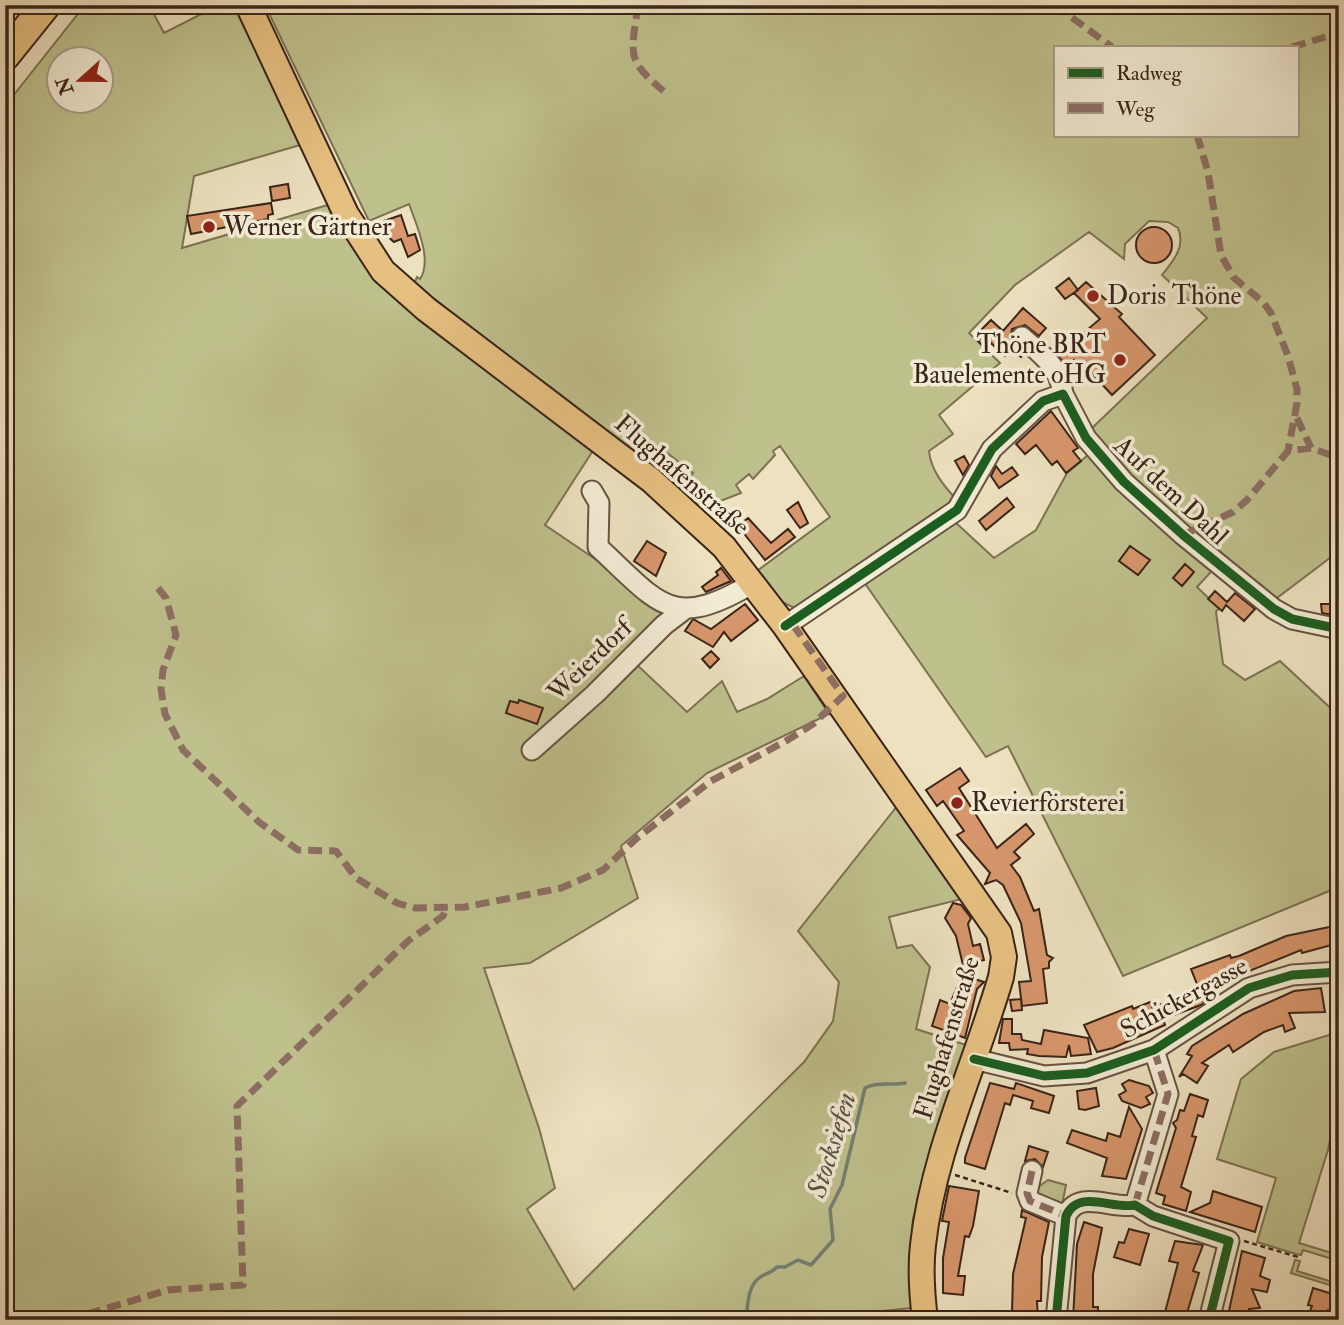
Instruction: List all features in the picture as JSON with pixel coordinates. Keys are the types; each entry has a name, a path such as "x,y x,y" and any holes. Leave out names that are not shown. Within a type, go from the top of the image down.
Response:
{"highway":[{"path":"5,57 46,5"}],"main road":[{"name":"Flughafenstraße","path":"248,5 350,221 383,271 426,309 651,480 709,532 753,583 785,626 999,933 1004,957 1002,970 938,1170 922,1247 925,1320"}],"street":[{"name":"Auf dem Dahl","path":"1022,337 1056,368 1061,378 1063,394 1086,438 1124,482 1183,535 1274,609 1292,619 1339,629"},
{"path":"785,626 957,510 992,449 1043,401 1063,394"},
{"name":"Weierdorf","path":"592,491 599,503 598,547 653,597 666,605 685,609 721,601 753,583"},
{"name":"Weierdorf","path":"532,750 595,694 664,625 685,609"},
{"name":"Schickergasse","path":"974,1059 1044,1076 1067,1076 1107,1067 1154,1050 1249,988 1292,975 1339,972"},
{"path":"1135,1205 1167,1104 1167,1083 1154,1050"},
{"path":"1032,1171 1027,1183 1028,1197 1040,1207 1066,1216"},
{"path":"1056,1320 1066,1216 1072,1206 1084,1200 1117,1207 1135,1205 1153,1216 1229,1241 1209,1320"}],"path":[{"path":"938,1170 1028,1197"},
{"path":"1229,1241 1239,1240 1298,1257"}],"green space":[{"path":"85,5 149,5 164,33 219,5 237,5 300,145 194,176 182,248 331,204 359,256 382,285 594,449 545,525 682,618 635,663 687,712 722,681 737,712 767,699 804,676 829,714 707,773 621,846 638,898 530,963 484,968 539,1128 555,1188 527,1209 574,1290 804,1062 833,1021 839,982 798,931 898,805 937,867 966,898 889,917 897,948 912,945 930,967 916,1029 966,1045 913,1219 910,1258 911,1308 855,1314 855,1320 5,1320 5,106 46,54 46,116 116,116 116,46 53,46"},
{"path":"265,5 1339,5 1339,551 1273,601 1219,563 1197,587 1219,608 1216,612 1223,664 1245,680 1280,661 1339,716 1339,887 1123,976 1008,746 986,757 864,582 954,521 994,558 1036,530 1067,473 1088,455 1091,429 1207,318 1162,275 1179,248 1178,228 1168,222 1149,221 1125,244 1124,259 1089,232 1015,285 969,333 1000,363 939,415 953,434 929,451 938,477 956,499 946,511 798,610 775,598 757,571 830,517 780,446 773,451 775,455 753,479 749,474 736,485 741,493 700,509 680,490 693,473 662,449 653,462 644,460 552,388 413,286 424,271 425,262 422,242 409,204 369,221"},
{"path":"1329,1035 1339,1039 1339,1093 1328,1150 1299,1243 1339,1255 1339,1261 1303,1250 1301,1255 1296,1254 1257,1242 1276,1178 1217,1159 1241,1079 1274,1052"},
{"path":"1048,1180 1066,1185 1061,1210 1031,1192"},
{"path":"1295,1260 1300,1261 1297,1271 1339,1284 1339,1288 1291,1273"}],"building":[{"path":"288,184 290,198 272,201 270,187"},
{"name":"Werner Gärtner","path":"271,203 273,214 268,215 268,219 191,234 187,216"},
{"path":"401,215 408,236 415,234 420,250 408,257 401,239 394,242 386,235 384,221"},
{"path":"1154,227 1167,232 1172,245 1167,258 1154,263 1141,258 1136,245 1141,232"},
{"path":"1069,278 1078,290 1065,299 1056,288"},
{"path":"1086,282 1122,314 1119,317 1155,355 1112,395 1085,366 1074,360 1067,367 1053,349 1067,336 1073,342 1100,319 1074,293"},
{"path":"1023,308 1046,328 1039,336 1025,325 1012,329 1010,340 1023,354 1021,357 1012,349 1005,356 991,343 986,349 978,341 983,336 979,332 991,320 1003,331"},
{"path":"1051,411 1078,448 1073,451 1081,461 1066,473 1057,461 1052,465 1036,445 1025,454 1016,444"},
{"path":"964,456 969,465 963,475 955,461"},
{"path":"996,466 1002,474 1012,467 1018,475 999,488 991,476"},
{"path":"1007,498 1014,507 986,530 979,521"},
{"path":"798,502 808,523 800,528 787,510"},
{"path":"748,518 771,543 788,529 795,537 765,560 738,526"},
{"path":"647,541 666,553 656,576 634,561"},
{"path":"1130,546 1150,560 1138,575 1119,561"},
{"path":"1185,564 1194,572 1182,586 1173,578"},
{"path":"721,568 731,581 706,592 702,587 718,575 716,572"},
{"path":"1215,591 1227,602 1235,593 1255,609 1244,621 1226,605 1222,611 1208,599"},
{"path":"745,604 758,620 731,641 724,632 713,647 685,631 693,619 711,629"},
{"path":"1321,604 1338,604 1338,616 1322,613"},
{"path":"711,651 719,659 710,668 702,659"},
{"path":"519,700 543,708 537,724 506,713 510,701 518,703"},
{"path":"960,768 969,781 959,788 997,848 1026,824 1034,834 1014,852 1020,858 1011,865 1020,877 1034,911 1039,909 1047,955 1053,958 1049,962 1049,968 1043,969 1047,1003 1022,1006 1019,982 1031,981 1021,923 1003,885 996,880 985,884 990,873 957,835 964,831 943,801 937,806 926,790"},
{"path":"953,903 961,905 971,918 968,924 973,946 980,944 984,960 963,965 956,936 945,918"},
{"path":"1339,925 1339,943 1302,953 1301,950 1232,978 1233,981 1201,994 1191,969 1230,955 1231,958 1239,956 1286,936"},
{"path":"962,975 984,982 977,989 965,1038 932,1026 940,1000 950,1004"},
{"path":"1321,988 1325,1012 1289,1013 1295,1028 1285,1032 1283,1025 1264,1032 1233,1052 1229,1045 1202,1063 1208,1066 1197,1083 1183,1074 1179,1077 1192,1056 1187,1054 1192,1046 1243,1014 1294,991"},
{"path":"1200,993 1204,1003 1201,1005 1163,1019 1165,1025 1113,1048 1097,1052 1084,1025 1132,1006 1133,1009 1150,1002 1152,1007"},
{"path":"1021,999 1022,1010 1012,1011 1010,1000"},
{"path":"1003,1019 1012,1019 1012,1034 1021,1034 1022,1040 1041,1044 1044,1030 1088,1038 1091,1054 1071,1056 1069,1045 1066,1057 1027,1054 1028,1049 1010,1050 1009,1043 999,1043"},
{"path":"1129,1080 1149,1086 1153,1093 1146,1097 1150,1104 1141,1108 1122,1101 1119,1095 1126,1091 1122,1084"},
{"path":"990,1083 1014,1089 1016,1083 1054,1096 1049,1113 1031,1108 1033,1101 1013,1095 1010,1105 1005,1103 985,1169 965,1163 965,1158"},
{"path":"1096,1088 1099,1106 1079,1109 1077,1091"},
{"path":"1190,1094 1208,1100 1203,1117 1198,1115 1192,1136 1196,1137 1181,1187 1191,1192 1186,1211 1163,1204 1165,1196 1156,1193 1176,1128 1173,1123 1180,1110 1184,1111"},
{"path":"1129,1107 1142,1129 1126,1179 1102,1176 1107,1158 1067,1143 1072,1130 1106,1141 1108,1133 1120,1137"},
{"path":"1029,1146 1048,1152 1043,1167 1035,1159 1025,1161"},
{"path":"949,1186 979,1191 973,1226 969,1237 965,1236 958,1276 965,1276 963,1295 943,1293 943,1258 949,1222 942,1221"},
{"path":"1213,1191 1262,1207 1255,1232 1190,1212 1210,1203"},
{"path":"1022,1210 1049,1222 1042,1257 1041,1301 1037,1301 1038,1320 1013,1320 1012,1314 1013,1274 1026,1218 1021,1217"},
{"path":"1084,1222 1102,1228 1093,1274 1093,1307 1098,1307 1098,1320 1073,1320 1077,1244"},
{"path":"1129,1229 1149,1234 1140,1265 1114,1257 1119,1242 1124,1243"},
{"path":"1175,1241 1203,1245 1193,1271 1199,1273 1185,1320 1163,1320 1178,1263 1169,1261"},
{"path":"1242,1251 1265,1258 1260,1276 1270,1280 1267,1292 1252,1289 1260,1308 1249,1309 1246,1320 1227,1320"},
{"path":"1313,1288 1339,1296 1335,1313 1328,1310 1326,1316 1310,1311 1312,1306 1308,1305"}],"waterway":[{"name":"Stocksiefen","path":"746,1320 749,1295 757,1280 777,1267 785,1267 798,1260 811,1265 833,1240 830,1209 842,1185 865,1088 905,1083"}],"marked path":[{"path":"638,5 634,56 644,73 667,94"},
{"path":"1055,5 1111,46"},
{"path":"1295,46 1339,33"},
{"path":"1197,136 1208,172 1221,255 1234,278 1263,302 1271,313 1288,356 1297,389 1288,451"},
{"path":"1297,418 1311,448"},
{"path":"1183,535 1233,512 1247,500 1288,451 1311,448 1339,458"},
{"path":"158,588 166,598 176,635 163,670 161,689 165,714 183,750 259,822 298,850 336,851 356,878 397,903 415,908 465,907 561,888 603,870 637,838 711,781 813,724 843,696 791,622"},
{"path":"67,1320 168,1290 243,1285 237,1106 408,941 443,916 446,909"},
{"path":"1135,1205 1168,1094 1154,1050"},
{"path":"1032,1171 1027,1193 1030,1201 1066,1216"}],"cycle path":[{"path":"785,626 957,510 992,449 1043,401 1063,394 1086,438 1124,482 1183,535 1274,609 1292,619 1339,629"},
{"path":"974,1059 1044,1076 1087,1073 1154,1050 1249,988 1292,975 1339,972"},
{"path":"1056,1320 1066,1216 1079,1203 1087,1202 1135,1205 1153,1216 1229,1241 1209,1320"}],"place":[{"name":"Werner Gärtner","path":"209,227"},
{"name":"Doris Thöne","path":"1093,296"},
{"name":"Thöne BRT Bauelemente oHG","path":"1120,360"},
{"name":"Revierförsterei","path":"957,803"}]}
